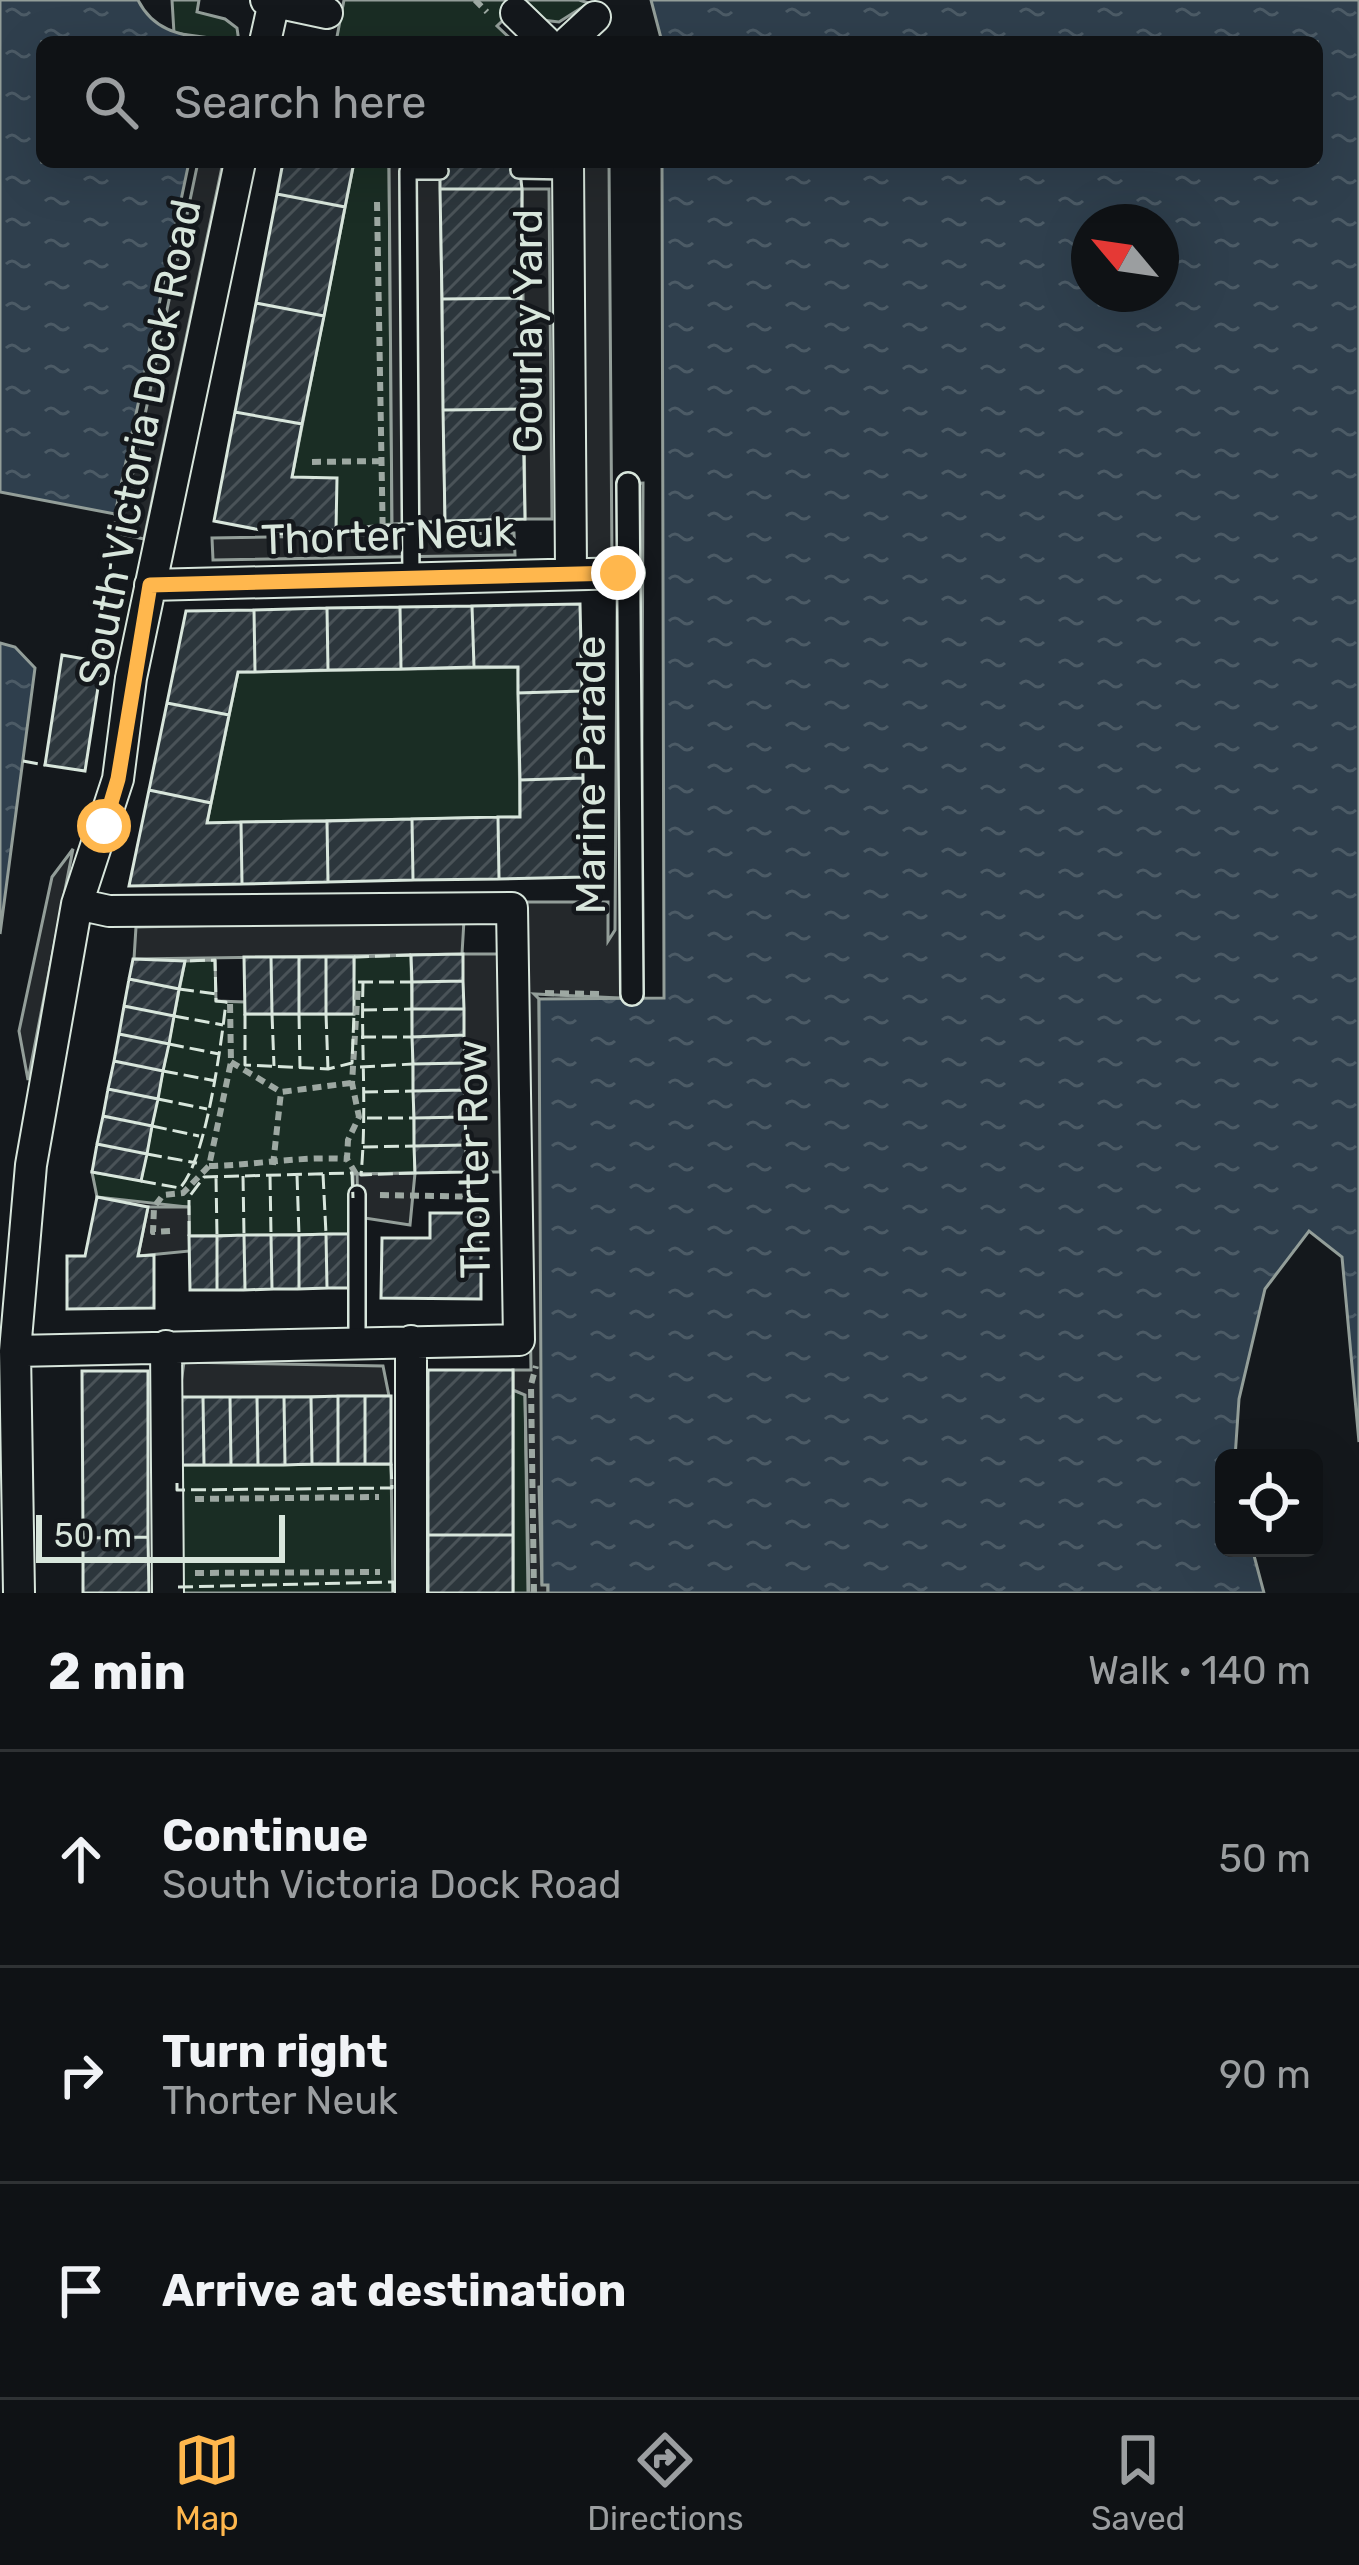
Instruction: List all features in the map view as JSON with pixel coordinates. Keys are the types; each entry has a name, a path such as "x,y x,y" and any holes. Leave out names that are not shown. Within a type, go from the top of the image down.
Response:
{"street":[{"path":"267,36 270,1 327,13"},
{"path":"516,13 540,36"},
{"path":"574,36 595,17"},
{"name":"South Victoria Dock Road","path":"19,1593 15,1351 32,1165 77,904 118,779 150,585 239,168"},
{"name":"Gourlay Yard","path":"568,168 571,572"},
{"name":"Marine Parade","path":"628,484 632,994"},
{"name":"Thorter Neuk","path":"150,585 629,573"},
{"name":"Thorter Row","path":"15,1351 519,1340 512,908 109,911 77,904"},
{"path":"411,1341 411,1582"},
{"path":"166,1346 168,1583"}],"lane":[{"path":"519,170 544,168"},
{"path":"398,580 408,171 440,170"},
{"path":"357,1343 358,1194"}],"path":[{"path":"377,202 382,461 398,580"},
{"path":"312,462 382,461"},
{"path":"357,1174 347,1159 348,1140 359,1118 352,1083 358,986"},
{"path":"170,1231 153,1232 154,1207 163,1195 183,1192 208,1166 231,1062 230,1002"},
{"path":"231,1062 281,1092 352,1083"},
{"path":"273,1165 281,1092"},
{"path":"208,1166 273,1165 295,1155 347,1159"},
{"path":"358,1194 517,1198"},
{"path":"167,1499 411,1496"},
{"path":"168,1583 411,1582"}],"green space":[{"path":"172,0 199,0 197,12 225,19 237,28 238,36 196,36 174,33"},
{"path":"344,0 579,0 589,3 559,22 542,20 523,1 497,26 508,36 337,36"},
{"path":"353,168 389,168 392,524 336,530 292,477"},
{"path":"518,667 520,817 207,823 238,672"},
{"path":"411,955 415,1173 353,1174 354,1234 189,1236 188,1207 97,1197 92,1172 141,1180 185,961 215,960 216,1001 245,1002 245,1014 353,1014 354,957"},
{"path":"513,1390 525,1394 528,1593 513,1593"},
{"path":"391,1464 393,1593 178,1593 177,1465"}],"shaded area":[{"path":"197,168 222,168 144,539 120,534"},
{"path":"389,168 440,168 445,521 392,524"},
{"path":"582,168 609,168 612,561 586,562"},
{"path":"522,189 549,189 552,519 525,519"},
{"path":"643,483 641,999 534,994 539,999 545,1486 539,1487 542,1584 548,1585 548,1593 529,1593 525,1395 513,1390 513,1370 531,1370 524,902 608,902 608,941 615,930 618,484"},
{"path":"514,533 515,555 213,560 212,538"},
{"path":"73,849 28,1080 19,1031 52,877"},
{"path":"464,920 462,954 134,959 136,927"},
{"path":"462,954 499,954 500,1172 466,1172"},
{"path":"415,1173 410,1225 358,1217 357,1174"},
{"path":"148,1207 189,1207 190,1251 138,1256"},
{"path":"184,1362 383,1366 389,1396 179,1398"}],"water":[{"path":"0,0 138,0 152,19 190,36 36,36 36,168 188,168 115,514 0,492"},
{"path":"651,0 1359,0 1359,1442 1342,1257 1309,1231 1265,1289 1239,1399 1236,1449 1215,1449 1215,1557 1254,1557 1264,1593 548,1593 548,1585 542,1585 539,999 664,998 662,168 1323,168 1323,36 660,36"},
{"path":"0,643 15,647 35,668 0,934"}],"building":[{"path":"282,168 353,168 345,207 277,194"},
{"path":"440,168 520,168 522,189 440,189"},
{"path":"440,189 522,189 521,298 442,299"},
{"path":"277,194 345,207 324,316 256,303"},
{"path":"521,298 523,409 443,410 442,299"},
{"path":"256,303 324,316 302,424 235,412"},
{"path":"523,409 525,519 445,521 443,410"},
{"path":"235,412 302,424 292,477 337,478 336,530 281,534 214,521"},
{"path":"580,604 582,691 518,693 518,667 474,667 472,606"},
{"path":"472,606 474,667 401,669 400,607"},
{"path":"400,607 401,669 328,670 327,608"},
{"path":"327,608 328,670 255,672 254,610"},
{"path":"254,610 255,672 238,672 229,715 167,703 186,611"},
{"path":"62,655 102,662 85,771 45,765"},
{"path":"582,691 583,778 520,780 518,693"},
{"path":"167,703 229,715 211,803 149,790"},
{"path":"583,778 585,877 499,879 498,817 520,817 520,780"},
{"path":"149,790 211,803 207,823 241,822 242,884 129,886"},
{"path":"498,817 499,879 413,880 412,819"},
{"path":"412,819 413,880 328,882 327,821"},
{"path":"327,821 328,882 242,884 241,822"},
{"path":"463,954 463,981 412,982 411,955"},
{"path":"244,957 271,957 272,1014 245,1014"},
{"path":"271,957 299,957 299,1014 272,1014"},
{"path":"299,957 326,957 326,1014 299,1014"},
{"path":"326,957 354,957 354,1014 326,1014"},
{"path":"133,959 185,961 179,989 129,979"},
{"path":"129,979 179,989 174,1016 124,1006"},
{"path":"463,981 464,1009 412,1009 412,982"},
{"path":"124,1006 174,1016 169,1044 119,1034"},
{"path":"412,1009 464,1009 464,1035 412,1037"},
{"path":"119,1034 169,1044 163,1071 114,1061"},
{"path":"464,1035 465,1063 413,1064 412,1037"},
{"path":"114,1061 163,1071 158,1099 108,1089"},
{"path":"465,1063 465,1090 413,1091 413,1064"},
{"path":"108,1089 158,1099 152,1126 103,1116"},
{"path":"465,1090 465,1117 414,1118 413,1091"},
{"path":"103,1116 152,1126 147,1154 97,1144"},
{"path":"465,1117 466,1145 414,1146 414,1118"},
{"path":"97,1144 147,1154 141,1181 92,1172"},
{"path":"466,1145 466,1172 415,1173 414,1146"},
{"path":"97,1197 148,1207 138,1256 154,1255 154,1308 67,1309 67,1256 85,1256"},
{"path":"430,1213 481,1213 481,1299 381,1298 382,1238 430,1238"},
{"path":"326,1234 354,1234 354,1288 327,1288"},
{"path":"326,1234 327,1288 299,1289 299,1235"},
{"path":"244,1235 271,1235 272,1289 245,1290"},
{"path":"244,1235 245,1290 217,1290 217,1236"},
{"path":"271,1235 299,1235 299,1289 272,1289"},
{"path":"189,1236 217,1236 217,1290 190,1290"},
{"path":"428,1370 513,1370 513,1535 428,1535"},
{"path":"82,1371 148,1371 148,1537 83,1538"},
{"path":"338,1396 338,1464 312,1464 311,1397"},
{"path":"338,1396 365,1396 365,1464 338,1464"},
{"path":"365,1396 391,1396 391,1464 365,1464"},
{"path":"177,1397 203,1397 204,1465 177,1465"},
{"path":"203,1397 230,1397 231,1465 204,1465"},
{"path":"230,1397 257,1397 258,1465 231,1465"},
{"path":"257,1397 284,1397 285,1465 258,1465"},
{"path":"284,1397 311,1397 312,1464 285,1465"},
{"path":"428,1535 513,1535 513,1593 428,1593"},
{"path":"148,1537 149,1593 83,1593 83,1538"}],"fence":[{"path":"102,662 115,514"},
{"path":"336,530 445,521"},
{"path":"23,761 45,765"},
{"path":"354,957 411,955"},
{"path":"141,1181 180,1188 197,1153 211,1101 226,1002 216,1001 215,960 185,961"},
{"path":"358,982 412,982"},
{"path":"363,982 361,1175 415,1173"},
{"path":"179,989 216,994"},
{"path":"362,1010 412,1009"},
{"path":"245,1014 245,1065 328,1069 352,1063 354,1014"},
{"path":"272,1014 274,1066"},
{"path":"299,1014 300,1068"},
{"path":"326,1014 328,1069"},
{"path":"174,1016 223,1025"},
{"path":"361,1037 412,1037"},
{"path":"169,1044 219,1054"},
{"path":"360,1067 413,1064"},
{"path":"163,1071 216,1081"},
{"path":"363,1092 413,1091"},
{"path":"158,1099 207,1109"},
{"path":"367,1118 414,1118"},
{"path":"152,1126 199,1136"},
{"path":"363,1147 414,1146"},
{"path":"147,1154 197,1163"},
{"path":"189,1236 189,1197 204,1177 352,1173 353,1198"},
{"path":"323,1174 326,1234"},
{"path":"270,1175 271,1235"},
{"path":"297,1175 299,1235"},
{"path":"243,1176 244,1235"},
{"path":"216,1177 217,1236"},
{"path":"177,1483 177,1490 392,1488 391,1464"},
{"path":"178,1587 393,1582 393,1593"}],"route":[{"path":"104,826 118,779 131,678 150,585 618,573"}]}
